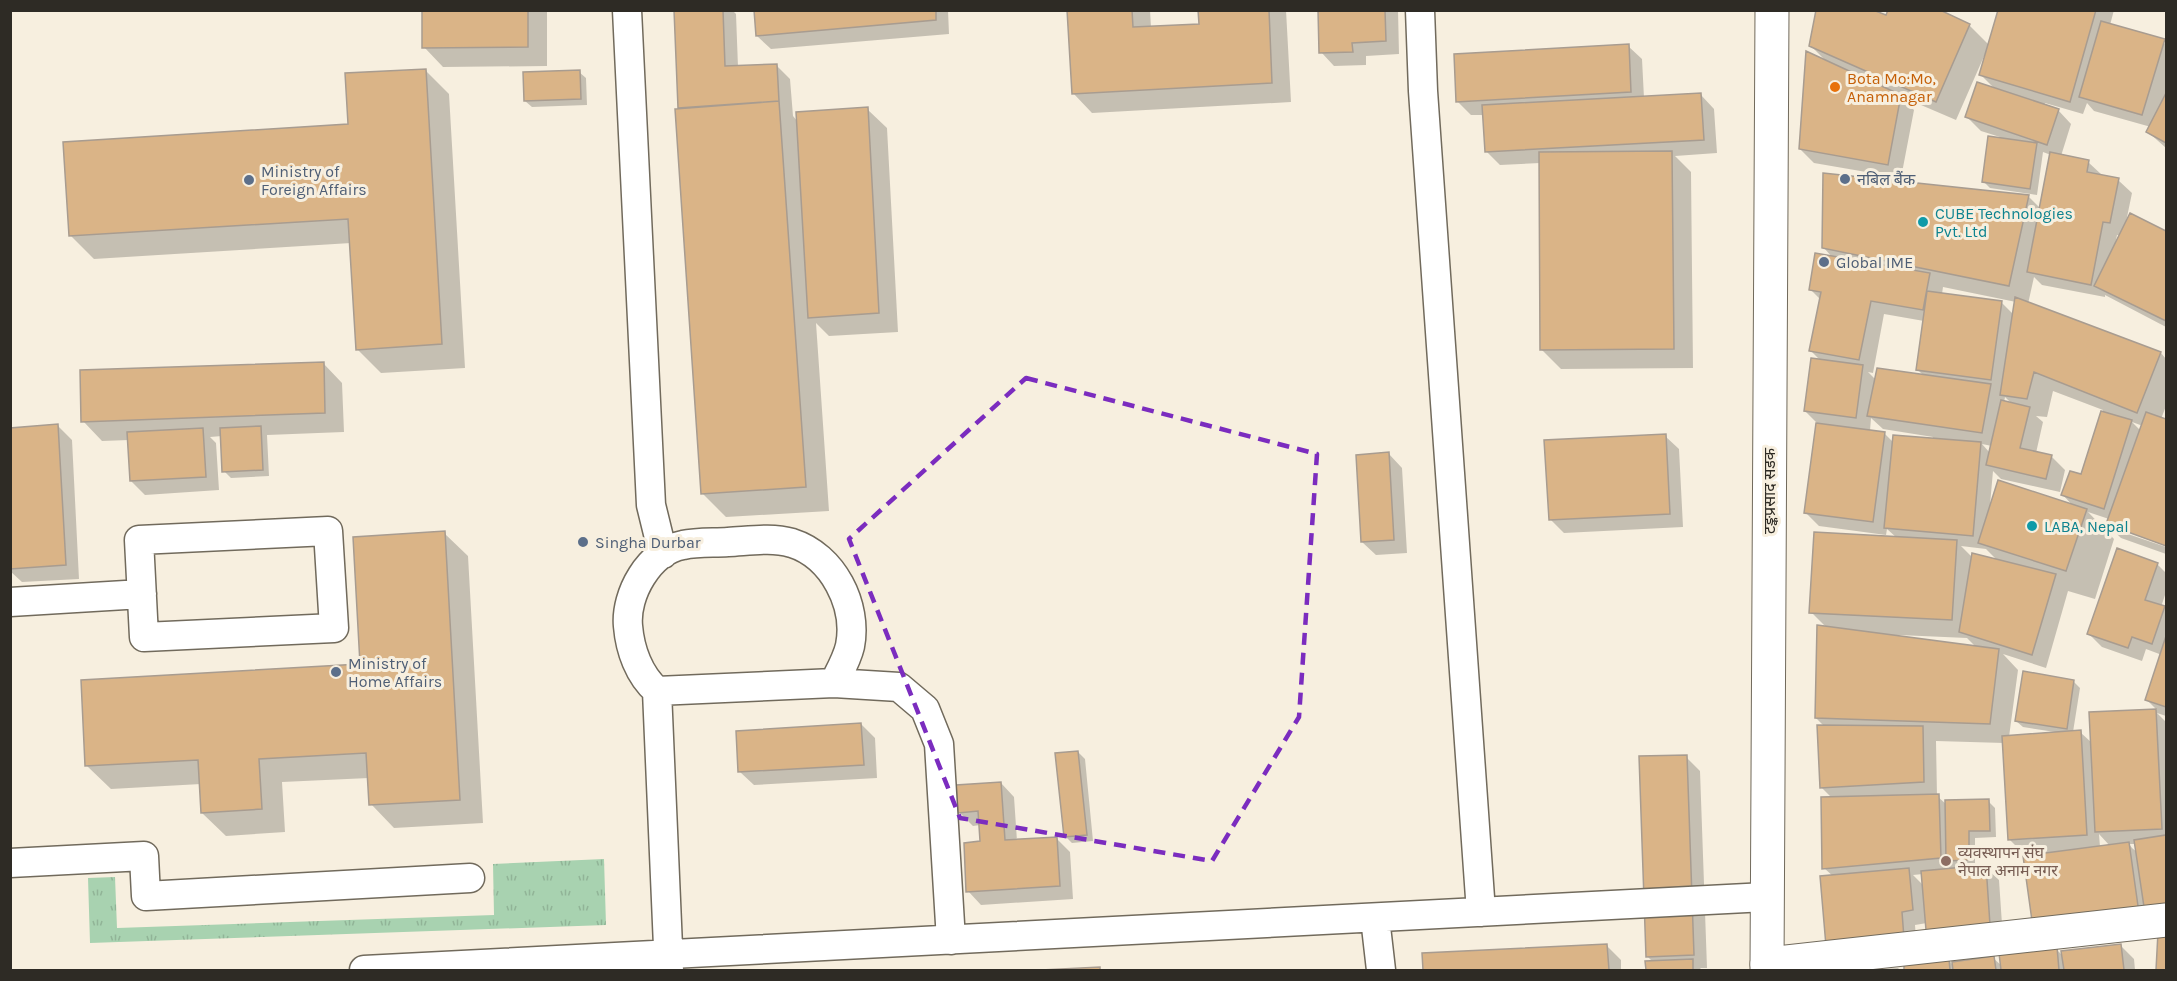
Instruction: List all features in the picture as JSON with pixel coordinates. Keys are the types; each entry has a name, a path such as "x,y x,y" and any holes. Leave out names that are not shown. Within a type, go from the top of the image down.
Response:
{"street":[{"name":"टङ्कप्रसाद सडक","path":"1767,967 1772,10"},
{"path":"1767,967 2166,920"}],"lane":[{"path":"627,10 651,505 663,554"},
{"path":"1420,10 1423,91 1481,912"},
{"path":"328,531 334,628 144,637 142,594 139,540 328,531"},
{"path":"834,683 844,665 850,645 851,623 848,603 840,583 828,567 812,553 794,543 774,539 681,545 663,554 649,566 638,582 630,600 627,619 629,641 645,681 657,691 834,683 899,687 925,709 939,744 951,940"},
{"path":"10,602 142,594"},
{"path":"657,691 669,963"},
{"path":"10,863 144,856 146,896 470,878"},
{"path":"364,970 669,963 951,940 1767,897"},
{"path":"1375,918 1381,970"}],"highlighted area":[{"path":"1026,378 1317,454 1299,717 1212,861 960,818 849,539"}],"green space":[{"path":"604,859 606,925 90,943 88,878 115,877 117,928 494,915 493,864"}],"building":[{"path":"422,10 528,10 528,47 422,48"},
{"path":"674,10 723,10 725,66 777,64 779,101 678,108"},
{"path":"754,10 936,10 936,20 756,36"},
{"path":"1067,10 1132,10 1133,27 1199,24 1198,10 1269,10 1272,83 1072,94"},
{"path":"1318,10 1385,10 1386,41 1352,43 1353,52 1319,53"},
{"path":"1816,10 1873,10 1886,15 1888,10 1940,10 1970,24 1936,102 1809,46"},
{"path":"1998,10 2096,10 2070,102 1979,75"},
{"path":"2101,21 2165,39 2142,115 2079,97"},
{"path":"1629,44 1631,92 1456,102 1454,54"},
{"path":"1806,51 1901,95 1888,165 1799,149"},
{"name":"Ministry of Foreign Affairs","path":"426,69 442,344 356,350 348,219 69,236 63,142 348,124 345,73"},
{"path":"580,70 581,99 524,101 523,72"},
{"path":"1977,82 2059,109 2047,145 1965,117"},
{"path":"1701,93 1704,140 1485,152 1482,105"},
{"path":"2166,93 2166,143 2146,132"},
{"path":"779,101 806,487 701,494 675,109"},
{"path":"868,107 879,313 808,318 796,112"},
{"path":"1988,136 2037,143 2030,189 1982,182"},
{"path":"1672,151 1674,349 1540,350 1539,152"},
{"path":"2050,152 2089,160 2087,172 2119,178 2110,223 2103,222 2091,285 2027,272"},
{"name":"CUBE Technologies Pvt. Ltd","path":"1823,173 2029,195 2009,286 1822,248"},
{"path":"2130,213 2166,231 2166,321 2094,286"},
{"path":"1815,253 1930,273 1923,310 1871,301 1859,360 1809,351 1821,292 1809,290"},
{"path":"1927,291 2002,301 1991,380 1916,370"},
{"path":"2015,297 2161,352 2137,413 2034,372 2027,399 2000,395"},
{"path":"1811,358 1863,365 1856,418 1804,411"},
{"path":"324,362 325,413 81,422 80,370"},
{"path":"1877,368 1991,384 1982,433 1867,416"},
{"path":"2001,400 2030,407 2020,448 2052,455 2046,479 1986,465"},
{"path":"2101,411 2132,420 2104,509 2061,495 2070,471 2081,474"},
{"path":"2146,412 2166,419 2166,546 2106,524"},
{"path":"1816,423 1885,432 1873,522 1804,513"},
{"path":"58,424 66,565 10,569 10,428"},
{"path":"261,426 263,470 222,472 220,428"},
{"path":"203,428 206,477 130,481 127,432"},
{"path":"1666,434 1670,514 1549,520 1544,440"},
{"path":"1893,435 1981,442 1973,536 1884,528"},
{"path":"1389,452 1394,540 1361,542 1356,455"},
{"name":"LABA, Nepal","path":"1998,480 2087,509 2066,571 1978,543"},
{"name":"Ministry of Home Affairs","path":"445,531 460,800 369,805 366,753 259,759 262,809 201,813 198,760 85,766 81,680 360,664 353,537"},
{"path":"1814,532 1957,540 1952,620 1809,613"},
{"path":"2117,548 2158,563 2145,600 2165,606 2152,644 2132,637 2128,648 2087,634"},
{"path":"1972,553 2056,574 2032,655 1959,632"},
{"path":"1817,625 1999,649 1990,724 1815,718"},
{"path":"2166,636 2166,707 2145,700"},
{"path":"2023,671 2074,680 2067,729 2015,721"},
{"path":"2156,709 2162,829 2095,832 2089,712"},
{"path":"861,723 864,765 738,772 736,731"},
{"path":"1817,725 1923,726 1924,782 1820,788"},
{"path":"2081,730 2087,835 2008,840 2002,736"},
{"path":"1078,751 1087,835 1064,837 1055,753"},
{"path":"1687,755 1694,955 1646,957 1639,756"},
{"path":"1001,782 1005,840 1057,837 1060,886 966,892 964,843 980,841 978,811 958,813 956,785"},
{"path":"1939,794 1941,858 1822,869 1821,797"},
{"path":"1989,799 1990,831 1969,831 1969,860 1946,861 1945,800"},
{"path":"2166,835 2166,916 2146,920 2134,840"},
{"path":"2129,842 2139,913 2033,928 2023,856"},
{"path":"1986,865 1990,925 1926,930 1921,871"},
{"path":"1909,868 1913,910 1902,912 1904,938 1826,946 1820,876"},
{"path":"2158,932 2166,933 2166,970 2156,970"},
{"path":"1607,944 1609,970 1423,970 1422,953"},
{"path":"2121,944 2124,970 2064,970 2061,951"},
{"path":"2057,947 2059,970 2001,970 1999,953"},
{"path":"1994,956 1996,970 1953,970 1952,962"},
{"path":"1693,959 1693,970 1646,970 1645,961"},
{"path":"1949,959 1950,970 1904,970 1904,962"},
{"path":"1100,967 1100,970 1041,970"}],"place":[{"name":"Bota Mo:Mo, Anamnagar","path":"1835,87"},
{"name":"नबिल बैंक","path":"1845,179"},
{"name":"Ministry of Foreign Affairs","path":"249,180"},
{"name":"CUBE Technologies Pvt. Ltd","path":"1923,222"},
{"name":"Global IME","path":"1824,262"},
{"name":"LABA, Nepal","path":"2032,526"},
{"name":"Singha Durbar","path":"583,542"},
{"name":"Ministry of Home Affairs","path":"336,672"},
{"name":"व्यवस्थापन संघ नेपाल अनाम नगर","path":"1946,861"}]}
